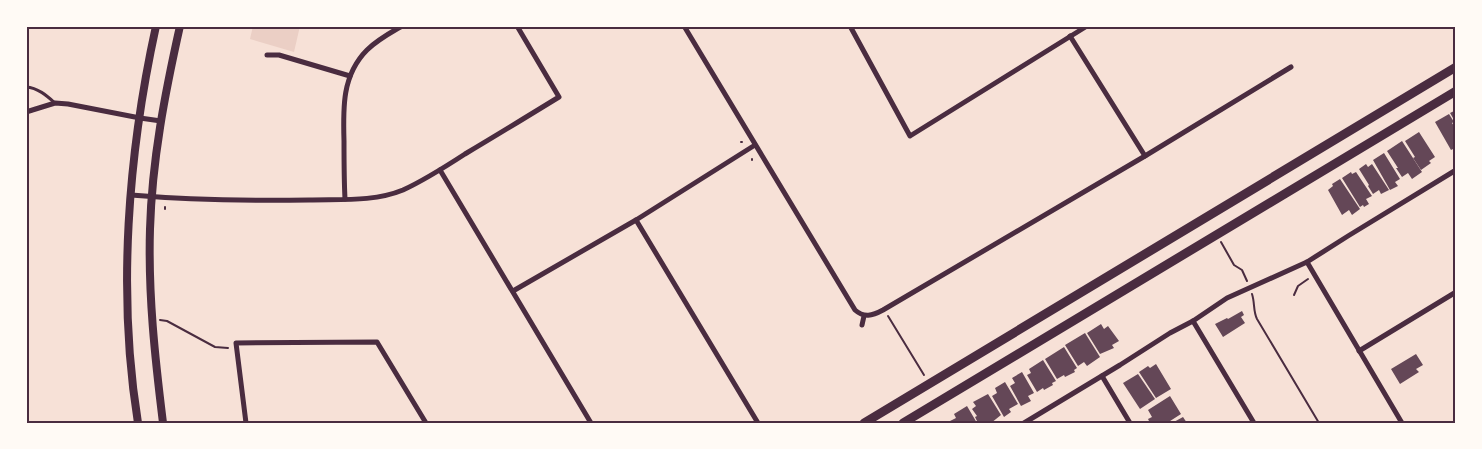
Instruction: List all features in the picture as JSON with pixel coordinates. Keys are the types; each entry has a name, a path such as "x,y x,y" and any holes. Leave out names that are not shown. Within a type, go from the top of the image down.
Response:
{"main road":[{"path":"138,423 129,345 128,296 131,195 134,153 156,26"},
{"path":"163,423 150,311 150,242 152,197 161,121 180,26"},
{"path":"864,423 1456,67"},
{"path":"903,423 1456,91"}],"street":[{"path":"345,199 343,107 344,95 350,76 358,60 367,50 402,26"},
{"path":"131,195 254,201 370,198 402,190 440,170 559,97 517,26"},
{"path":"684,26 855,310 864,316 876,314 1145,156 1291,67"},
{"path":"850,26 910,136 1087,26"},
{"path":"1070,36 1145,156"},
{"path":"266,56 279,55 350,76"},
{"path":"26,112 55,103 161,121"},
{"path":"513,291 636,220 755,145"},
{"path":"440,170 591,423"},
{"path":"1024,423 1212,307 1235,294 1307,262 1456,170"},
{"path":"636,220 758,423"},
{"path":"1307,262 1402,423"},
{"path":"1359,350 1456,292"},
{"path":"862,325 864,316"},
{"path":"1192,321 1254,423"},
{"path":"246,423 236,343 377,342 426,423"},
{"path":"1102,376 1130,423"}],"lane":[{"path":"26,87 36,88 55,103"}],"path":[{"path":"1221,242 1234,265 1244,272 1248,283"},
{"path":"1294,295 1300,284 1308,279"},
{"path":"1252,292 1255,303 1254,311 1258,319 1319,423"},
{"path":"888,316 926,377"},
{"path":"158,320 167,321 215,347 236,348"}],"shaded area":[{"path":"253,26 300,26 294,52 250,39"}],"building":[{"path":"1456,110 1456,123 1450,113"},
{"path":"1449,114 1456,129 1456,154 1453,149 1451,150 1435,122"},
{"path":"1419,132 1435,157 1429,161 1431,163 1421,170 1405,141"},
{"path":"1402,141 1422,172 1412,179 1408,173 1402,177 1387,151"},
{"path":"1384,153 1400,179 1395,182 1398,186 1390,190 1373,160"},
{"path":"1366,164 1368,167 1372,164 1389,190 1381,194 1379,190 1373,194 1359,169"},
{"path":"1351,172 1352,174 1356,172 1372,196 1366,199 1369,204 1364,207 1363,205 1360,207 1342,178"},
{"path":"1340,179 1360,209 1352,215 1349,210 1342,215 1328,190 1333,186 1332,184"},
{"path":"1242,311 1244,315 1241,317 1245,323 1223,337 1215,324"},
{"path":"1101,324 1104,329 1108,326 1119,341 1112,345 1114,348 1100,354 1087,333"},
{"path":"1085,333 1100,357 1087,366 1084,362 1078,366 1065,345"},
{"path":"1064,347 1077,368 1074,370 1075,372 1057,379 1045,359"},
{"path":"1416,354 1423,365 1416,369 1419,372 1400,384 1391,369"},
{"path":"1043,360 1056,381 1052,383 1053,385 1037,392 1027,375 1031,373 1029,369"},
{"path":"1156,364 1171,389 1156,398 1139,372 1148,366 1150,368"},
{"path":"1022,372 1034,393 1028,396 1031,401 1021,406 1010,386 1015,383 1012,378"},
{"path":"1138,374 1155,399 1140,409 1123,383"},
{"path":"1005,382 1018,404 1009,409 1011,412 1004,417 992,396 997,393 995,388"},
{"path":"988,394 1001,415 991,423 978,423 975,417 977,416 972,409 976,406 973,402"},
{"path":"1170,396 1181,414 1167,423 1150,423 1148,419 1152,417 1148,410"},
{"path":"967,406 977,423 951,423 950,421 956,418 954,414"},
{"path":"1183,417 1187,423 1172,423"}]}
